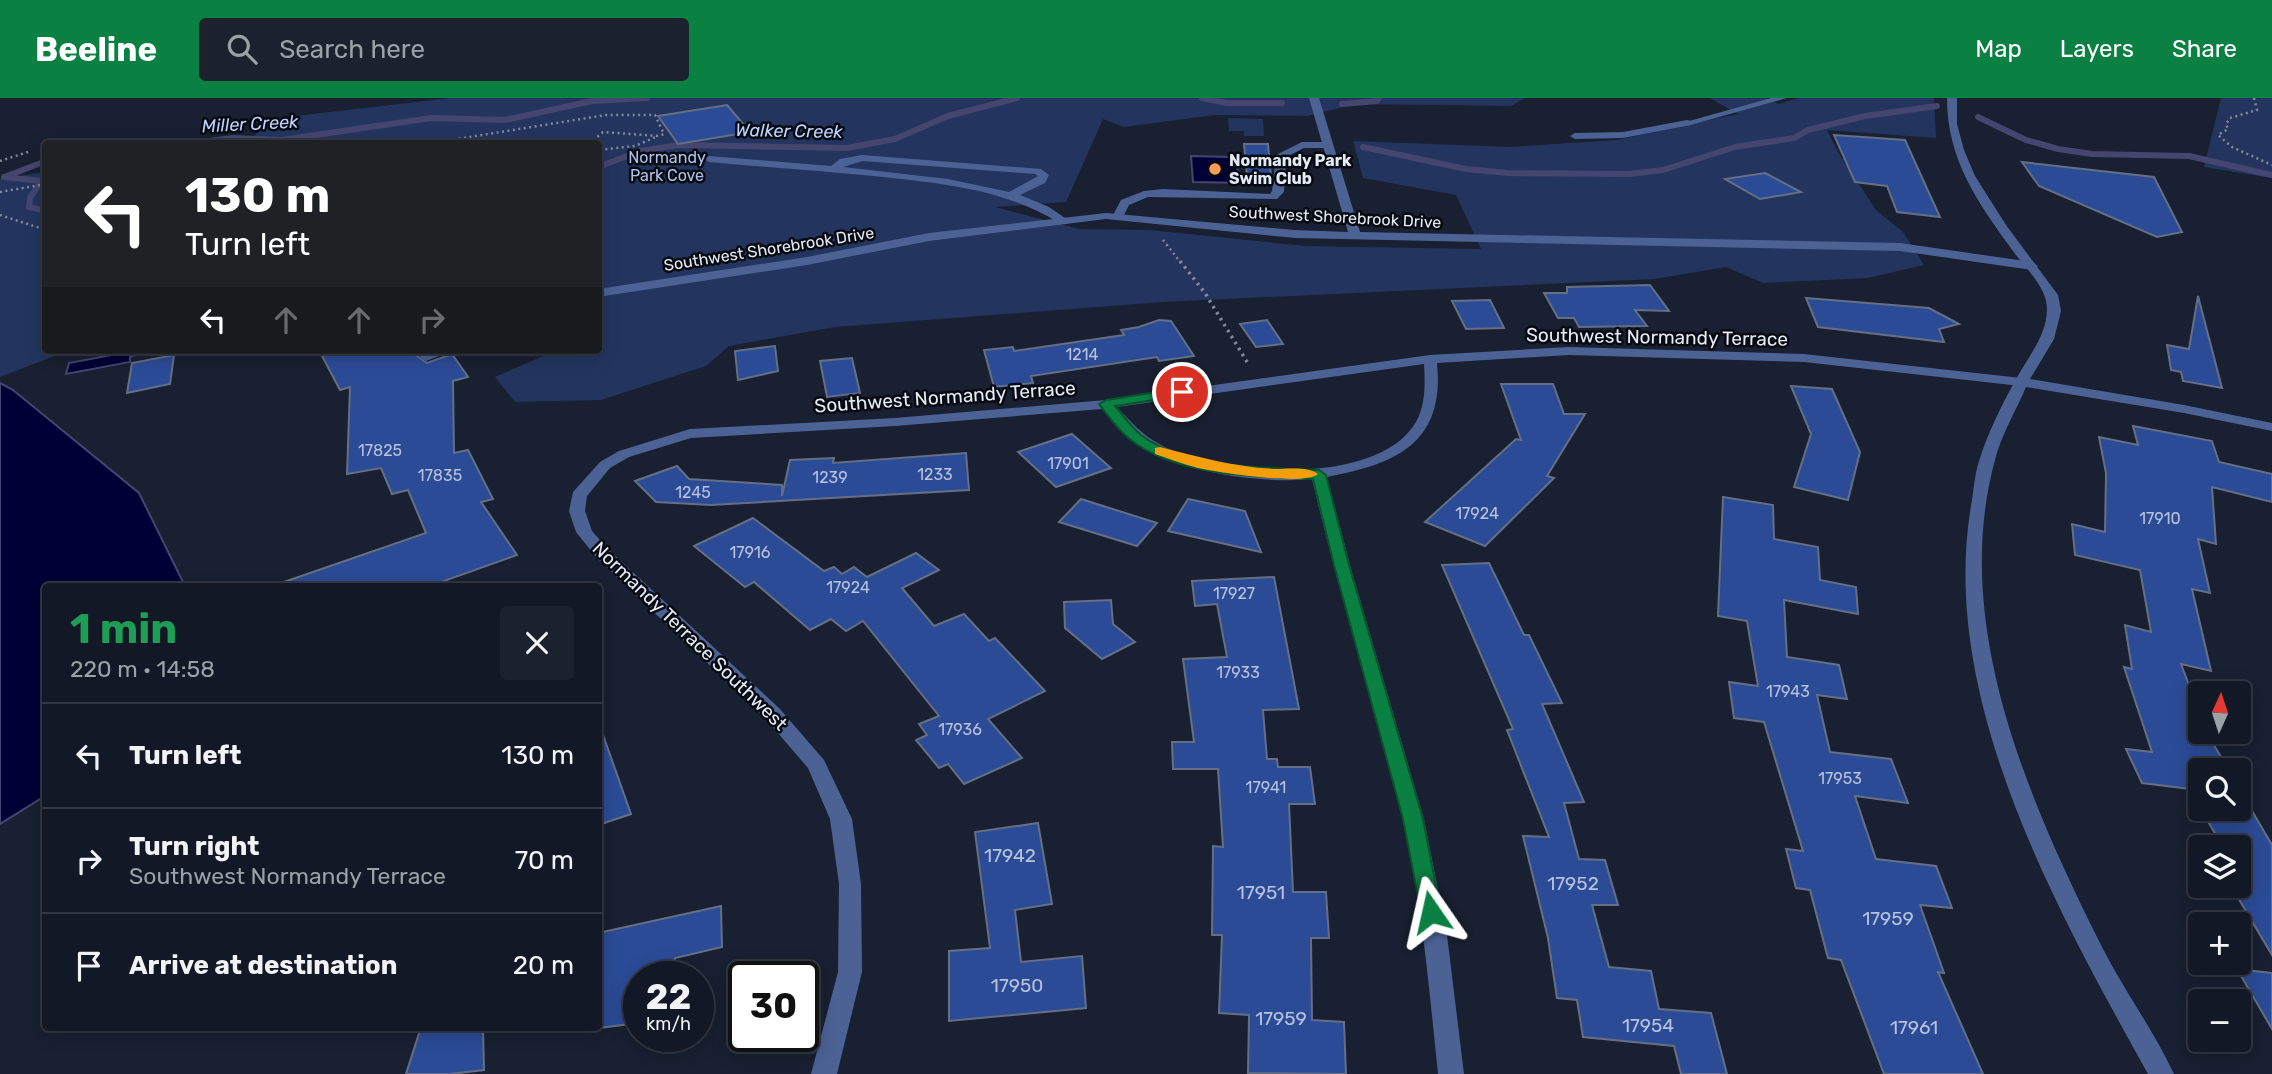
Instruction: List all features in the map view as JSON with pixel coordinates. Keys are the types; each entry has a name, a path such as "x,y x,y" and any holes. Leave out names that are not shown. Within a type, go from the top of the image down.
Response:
{"street":[{"path":"1314,98 1355,236"},
{"path":"1575,136 1623,135 1782,98"},
{"path":"1952,98 1950,115 1956,138 1978,192 2052,295 2054,311 2047,339 2021,382 1987,459 1976,522 1974,612 1990,700 2028,811 2086,940 2161,1074"},
{"path":"1118,217 1120,207 1137,195 1155,193 1273,197 1278,192 1280,155 1302,145 1328,145"},
{"path":"834,169 844,161 862,158 1037,171 1044,175 1041,181 1011,195"},
{"path":"709,159 915,178 1011,195 1047,209 1062,220"},
{"path":"915,178 932,163"},
{"name":"Southwest Shorebrook Drive","path":"602,292 807,261 929,237 1062,220 1118,217 1235,229 1355,236 1848,244 1900,247 2032,266"},
{"name":"Southwest Normandy Terrace","path":"624,454 690,434 895,422 1106,404 1430,359 1569,351 1804,358 2021,382 2184,409 2272,427"},
{"path":"426,357 435,354"},
{"path":"1106,404 1135,437 1163,453 1203,465 1266,473 1319,475 1369,461 1401,446 1423,422 1433,390 1430,359"},
{"name":"Normandy Terrace Southwest","path":"624,454 606,465 579,495 577,511 584,532 603,554 772,713 817,765 841,819 850,884 850,972 824,1074"},
{"path":"1319,475 1413,819 1436,935 1451,1074"}],"path":[{"path":"2254,98 2256,110 2230,118 2228,129 2218,135 2232,147 2272,164"},
{"path":"452,140 606,116 655,115 664,134 635,146 602,150"},
{"path":"594,140 603,132 658,136"},
{"path":"0,162 31,151"},
{"path":"0,192 42,185"},
{"path":"0,215 42,229"},
{"path":"1145,218 1205,293 1259,381"}],"green space":[{"name":"Normandy Park Cove","path":"451,98 1525,98 1511,106 1355,104 1308,116 1214,115 1124,127 1103,119 1066,202 995,207 1079,229 1150,230 1305,246 1481,249 1456,195 1363,178 1353,141 1510,147 1617,140 1738,114 1710,98 1766,98 1779,104 1799,98 1934,98 1936,138 1827,130 1838,152 1876,210 1903,232 1924,265 1868,278 1763,283 1726,267 1655,279 1162,302 835,327 729,346 706,366 601,400 515,402 495,377 548,354 602,354 602,140 251,140 269,119"},
{"path":"2221,98 2272,98 2272,178 2204,167"},
{"path":"1228,118 1263,119 1264,136 1244,136 1244,131 1229,131"},
{"path":"42,172 42,354 61,354 0,377 0,179"}],"shaded area":[{"name":"Normandy Park Swim Club","path":"1191,156 1231,157 1245,183 1193,182"},
{"path":"117,354 138,354 130,357 130,362 66,374 69,363"},
{"path":"0,383 13,390 139,493 184,583 42,583 42,798 0,824"}],"building":[{"path":"727,105 750,132 678,144 658,116"},
{"path":"1834,135 1905,140 1940,217 1897,212 1887,186 1855,182"},
{"path":"1244,144 1268,144 1271,177 1247,177"},
{"path":"2022,162 2154,177 2182,232 2157,237 2039,186"},
{"path":"1765,173 1801,192 1760,199 1725,179"},
{"path":"1650,285 1669,311 1635,310 1647,326 1579,327 1574,318 1558,318 1544,293 1567,293 1567,287"},
{"path":"2198,296 2222,388 2183,381 2181,372 2171,370 2167,345 2189,349"},
{"path":"1806,298 1929,308 1959,324 1939,329 1944,342 1818,327"},
{"path":"1490,300 1504,328 1466,329 1452,301"},
{"path":"1159,320 1171,321 1194,356 1159,361 1157,357 1031,376 1033,383 994,387 984,350 1013,347 1014,351 1124,335 1121,330"},
{"path":"1267,320 1283,344 1256,347 1240,324"},
{"path":"775,346 778,371 738,380 735,351"},
{"path":"421,354 417,356 427,363 452,354 468,377 453,381 454,453 468,450 493,499 481,502 517,555 438,583 284,583 426,533 408,490 392,494 381,468 347,474 350,387 340,390 322,356"},
{"path":"174,355 170,384 127,393 132,363"},
{"path":"852,358 860,393 827,397 820,361"},
{"path":"1501,384 1553,384 1564,414 1585,414 1547,476 1554,478 1485,546 1425,522 1516,439 1521,440"},
{"path":"1791,386 1832,389 1860,452 1848,500 1794,487 1811,434"},
{"path":"2133,426 2212,441 2219,462 2272,474 2272,502 2212,487 2216,544 2198,539 2210,593 2192,589 2211,671 2181,664 2188,682 2188,744 2213,744 2222,758 2188,758 2188,789 2142,783 2126,749 2152,752 2124,667 2132,669 2125,625 2151,632 2140,570 2075,555 2072,524 2105,532 2106,473 2099,437 2138,445"},
{"path":"1072,434 1111,468 1056,487 1018,452"},
{"path":"966,453 969,490 711,505 656,502 635,481 677,466 689,479 782,485 782,496 790,460 834,458 833,463"},
{"path":"1723,497 1773,505 1774,539 1818,547 1820,580 1856,587 1858,614 1784,600 1787,657 1839,665 1847,699 1817,695 1830,752 1891,759 1908,803 1855,796 1876,859 1936,866 1952,908 1920,905 1944,973 1938,972 1983,1074 1884,1074 1841,960 1828,958 1810,890 1796,888 1786,849 1803,851 1764,722 1734,718 1729,682 1758,686 1747,621 1718,616"},
{"path":"1081,499 1157,523 1137,546 1059,522"},
{"path":"1188,499 1245,511 1261,552 1168,531"},
{"path":"753,518 824,571 834,567 842,574 854,567 867,577 916,553 939,570 902,588 934,626 964,614 989,641 995,638 1045,691 988,719 1022,758 964,784 948,764 939,768 916,740 927,735 919,724 939,716 863,621 846,631 831,619 810,630 754,582 745,587 694,546"},
{"path":"1489,563 1524,635 1529,635 1562,703 1542,704 1584,802 1564,803 1579,859 1605,860 1618,905 1592,905 1609,967 1651,971 1659,1009 1711,1013 1727,1074 1681,1074 1674,1046 1583,1037 1577,1000 1557,998 1548,938 1523,836 1549,837 1507,730 1513,729 1442,565"},
{"path":"1274,577 1299,709 1263,710 1267,759 1277,759 1278,767 1310,767 1315,804 1289,804 1293,892 1326,892 1329,938 1311,938 1312,1020 1344,1022 1346,1074 1248,1073 1249,1015 1219,1013 1222,935 1212,935 1213,846 1223,847 1218,769 1173,769 1172,742 1194,742 1183,659 1227,657 1217,604 1195,606 1192,581"},
{"path":"1111,600 1113,624 1135,642 1102,659 1065,628 1064,602"},
{"path":"602,732 631,814 602,824"},
{"path":"2251,809 2272,845 2272,955 2251,920 2251,912 2246,912 2238,898 2251,898 2251,835 2216,835 2208,821 2251,821"},
{"path":"1038,823 1052,904 1015,910 1021,962 1082,956 1086,1008 949,1021 949,951 990,948 975,832"},
{"path":"721,906 722,947 675,958 675,961 623,961 623,1025 602,1028 602,932"},
{"path":"2251,971 2272,973 2272,1029 2251,989 2240,975 2251,975"},
{"path":"420,1031 483,1031 484,1070 450,1074 406,1074"}],"waterway":[{"name":"Miller Creek","path":"282,140 431,118 505,120 592,101 647,98"},
{"name":"Walker Creek","path":"602,166 641,151 678,145 847,148 895,139 948,116 1017,98"},
{"name":"Walker Creek","path":"1202,98 1227,103 1282,103"},
{"name":"Walker Creek","path":"1342,104 1377,101 1379,98"},
{"path":"1363,147 1466,169 1508,173 1629,174 1663,170 1735,147 1794,138 1808,130 1865,116 1937,106"},
{"path":"1978,117 2026,140 2058,149 2092,154 2189,156 2272,175"},
{"name":"Miller Creek","path":"217,140 282,140"},
{"name":"Miller Creek","path":"7,176 42,163"},
{"name":"Walker Creek","path":"4,177 41,181 30,198 29,207 42,210"}],"slow traffic":[{"path":"1160,451 1203,465 1266,473 1310,474"}],"place":[{"name":"Normandy Park Swim Club","path":"1215,169"}],"route":[{"path":"1182,392 1106,404 1135,437 1163,453 1203,465 1266,473 1319,475 1341,565 1413,819 1431,912"}]}
